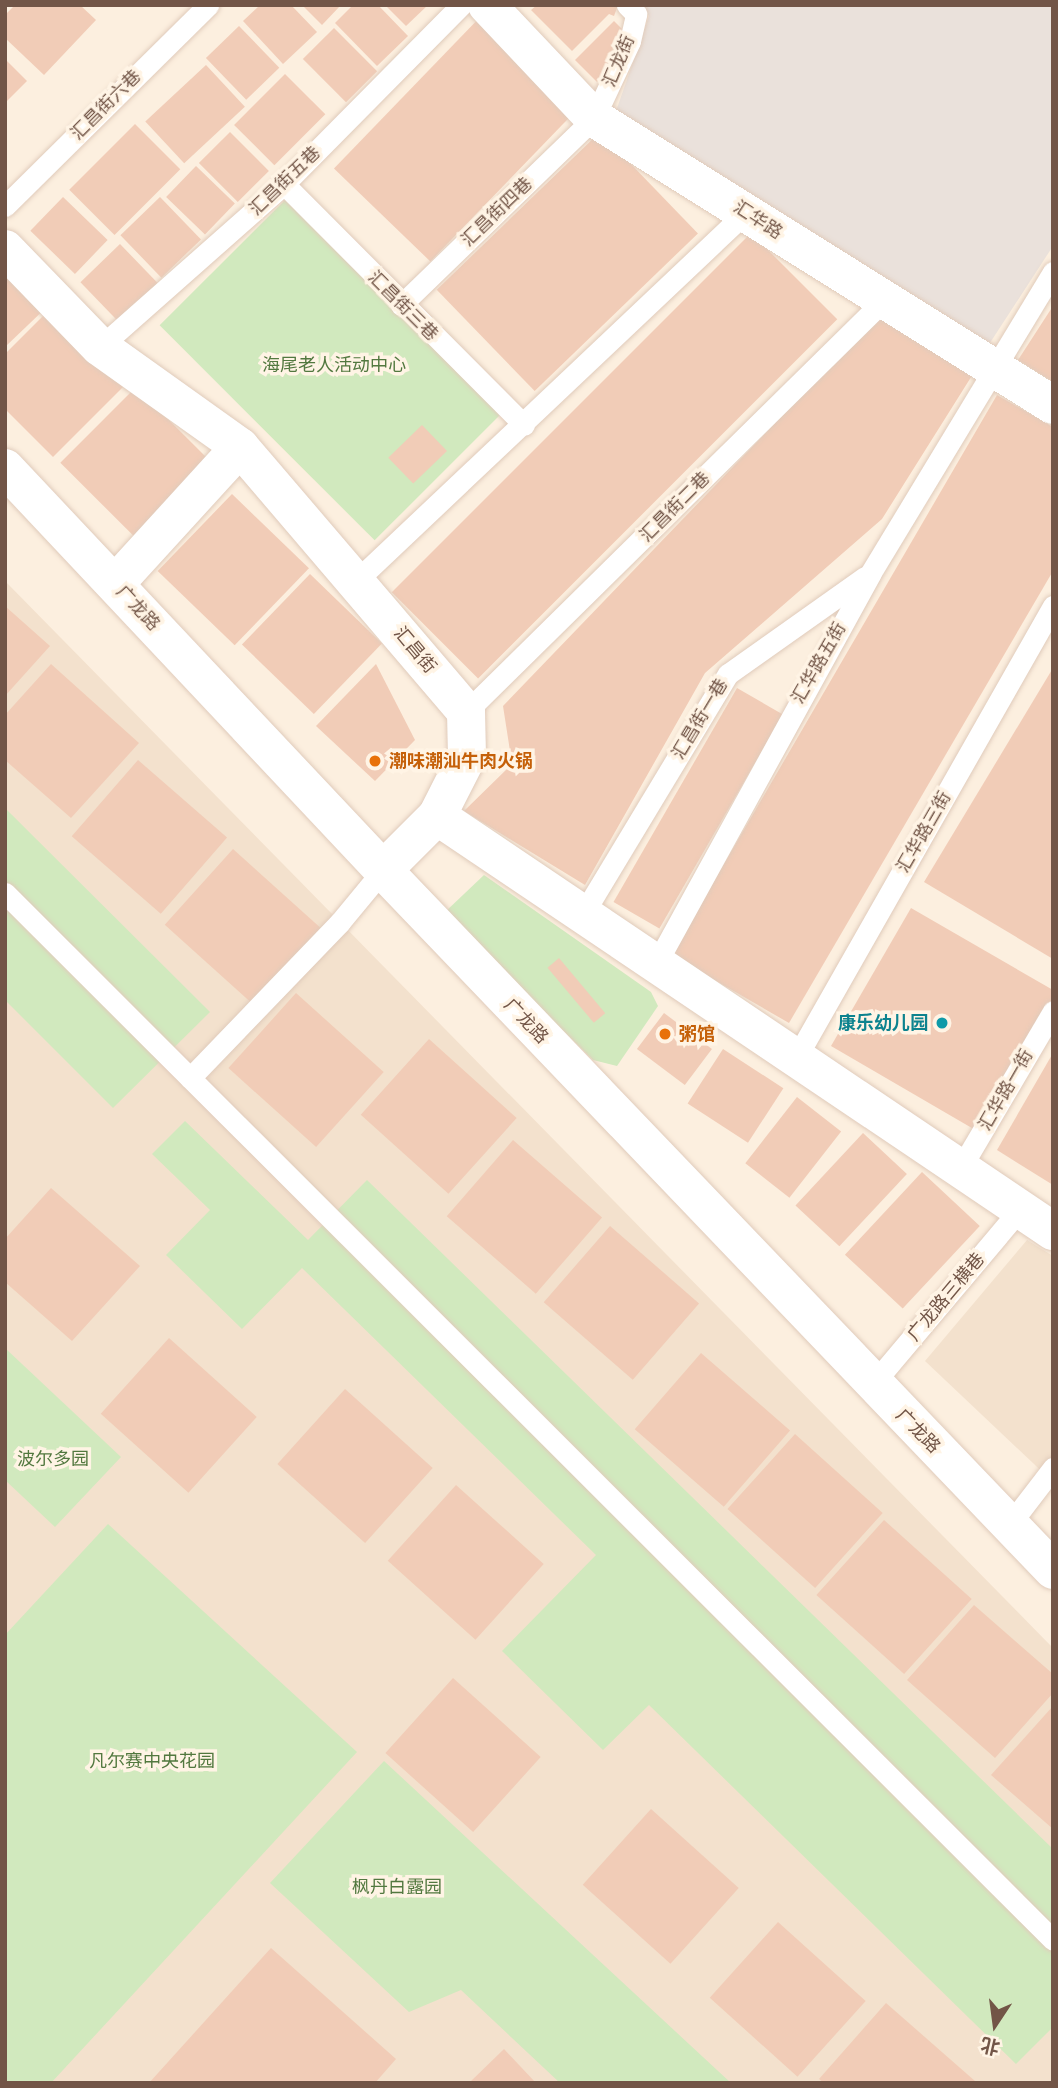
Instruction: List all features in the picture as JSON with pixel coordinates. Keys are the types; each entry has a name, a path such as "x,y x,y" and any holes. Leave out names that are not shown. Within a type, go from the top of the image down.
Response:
{"street":[{"name":"汇华路","path":"487,5 594,118 1053,405"},
{"name":"汇昌街","path":"5,249 100,347 240,447 357,580 466,712"},
{"path":"115,584 240,447"},
{"name":"广龙路","path":"5,468 872,1385 1053,1570"},
{"path":"383,870 437,816 467,757 466,712"},
{"path":"437,816 1053,1231"}],"lane":[{"name":"汇昌街六巷","path":"5,206 208,5"},
{"name":"汇昌街五巷","path":"100,347 284,184 461,5"},
{"name":"汇龙街","path":"594,118 630,41 636,15 627,5"},
{"name":"汇昌街四巷","path":"401,305 594,118"},
{"name":"汇昌街三巷","path":"284,184 401,305 524,425"},
{"path":"357,580 524,425 746,212"},
{"name":"汇华路五街","path":"656,964 870,574 1053,272"},
{"name":"汇昌街二巷","path":"466,712 883,301"},
{"name":"汇昌街一巷","path":"583,914 728,674 870,574"},
{"name":"汇华路三街","path":"796,1058 1053,606"},
{"path":"190,1077 340,922 383,870"},
{"path":"5,893 1053,1940"},
{"name":"汇华路一街","path":"960,1169 1053,1010"},
{"name":"广龙路三横巷","path":"872,1385 1020,1209"},
{"path":"1010,1524 1053,1468"}],"shaded area":[{"path":"639,5 1053,5 1053,246 986,349 615,114 649,16"},
{"path":"5,581 1053,1648 1053,2083 5,2083"},
{"path":"1027,1240 1053,1256 1053,1482 925,1361"}],"green space":[{"name":"海尾老人活动中心","path":"294,191 509,406 375,540 160,325"},
{"path":"5,808 210,1012 113,1108 5,1000"},
{"path":"484,875 651,992 658,1006 617,1066 593,1060 444,913"},
{"path":"185,1121 308,1240 367,1180 1053,1849 1053,2027 1016,2064 649,1705 603,1750 502,1651 596,1555 302,1268 242,1329 166,1255 210,1210 152,1154"},
{"name":"波尔多园","path":"5,1348 121,1457 55,1527 5,1480"},
{"name":"凡尔赛中央花园","path":"108,1524 357,1752 51,2083 5,2083 5,1635"},
{"name":"枫丹白露园","path":"384,1761 731,2083 560,2083 461,1990 409,2012 270,1883"}],"building":[{"path":"15,5 80,5 96,20 44,75 5,38 5,15"},
{"path":"260,5 291,5 317,32 283,64 243,21"},
{"path":"302,5 341,5 322,25"},
{"path":"353,5 378,5 408,36 377,66 335,23"},
{"path":"385,5 428,5 406,26"},
{"path":"537,5 618,5 614,16 609,14 572,51 531,10"},
{"path":"484,13 580,106 430,261 334,168"},
{"path":"614,21 626,33 619,60 597,82 575,60"},
{"path":"239,26 279,68 246,100 206,58"},
{"path":"334,28 377,71 346,102 303,59"},
{"path":"5,59 27,81 5,103"},
{"path":"206,65 245,107 184,163 145,122"},
{"path":"285,74 325,114 274,165 234,125"},
{"path":"135,124 180,169 114,235 69,190"},
{"path":"230,132 269,171 238,202 199,163"},
{"path":"600,132 698,233 535,391 437,290"},
{"path":"196,166 235,204 205,234 166,197"},
{"path":"63,197 108,240 75,274 30,231"},
{"path":"160,197 201,239 161,278 120,235"},
{"path":"751,233 837,319 478,678 392,592"},
{"path":"120,244 161,286 121,325 80,282"},
{"path":"5,257 51,303 5,347"},
{"path":"53,306 129,381 53,457 5,409 5,354"},
{"path":"1053,306 1053,382 1018,360"},
{"path":"883,311 973,374 882,519 705,673 585,885 464,811 512,764 503,706"},
{"path":"136,387 212,463 136,538 60,463"},
{"path":"997,395 1053,427 1053,571 789,1023 671,955"},
{"path":"422,425 447,451 413,484 388,458"},
{"path":"232,494 309,568 235,645 158,571"},
{"path":"310,574 382,643 314,714 242,644"},
{"path":"5,606 50,646 5,696"},
{"path":"51,664 139,743 71,818 5,760 5,715"},
{"path":"376,664 415,740 375,781 316,726"},
{"path":"1053,668 1053,959 924,882"},
{"path":"737,688 783,714 659,928 614,902"},
{"path":"138,760 227,837 161,914 72,836"},
{"path":"233,849 321,928 252,1004 165,925"},
{"name":"康乐幼儿园","path":"911,908 1053,990 1053,1000 977,1131 831,1046"},
{"path":"559,958 605,1013 594,1023 548,968"},
{"path":"296,993 384,1072 316,1147 228,1068"},
{"path":"664,1013 712,1049 685,1085 637,1049"},
{"path":"429,1039 517,1118 448,1194 361,1115"},
{"path":"723,1049 783,1088 748,1143 688,1104"},
{"path":"1053,1053 1053,1185 997,1150"},
{"path":"797,1097 841,1131 789,1198 745,1163"},
{"path":"863,1133 907,1174 839,1246 795,1205"},
{"path":"513,1140 602,1217 536,1294 447,1216"},
{"path":"922,1172 980,1226 903,1309 845,1255"},
{"path":"51,1188 140,1266 72,1341 5,1282 5,1239"},
{"path":"610,1226 699,1303 633,1380 544,1302"},
{"path":"169,1338 257,1417 188,1493 101,1414"},
{"path":"701,1353 790,1430 724,1507 635,1429"},
{"path":"345,1389 433,1468 365,1543 277,1464"},
{"path":"795,1434 883,1513 815,1588 727,1509"},
{"path":"456,1485 544,1564 475,1640 388,1561"},
{"path":"884,1520 972,1599 904,1674 816,1595"},
{"path":"974,1605 1053,1674 1053,1693 995,1758 907,1680"},
{"path":"453,1678 541,1757 473,1832 385,1753"},
{"path":"1053,1706 1053,1829 991,1775"},
{"path":"651,1809 739,1888 670,1964 583,1885"},
{"path":"778,1922 866,2001 797,2077 710,1998"},
{"path":"271,1948 396,2059 375,2083 149,2083"},
{"path":"886,2003 975,2081 824,2083 819,2079"},
{"path":"504,2049 536,2083 469,2083"}],"place":[{"name":"潮味潮汕牛肉火锅","path":"375,761"},
{"name":"康乐幼儿园","path":"942,1023"},
{"name":"粥馆","path":"665,1034"}]}
